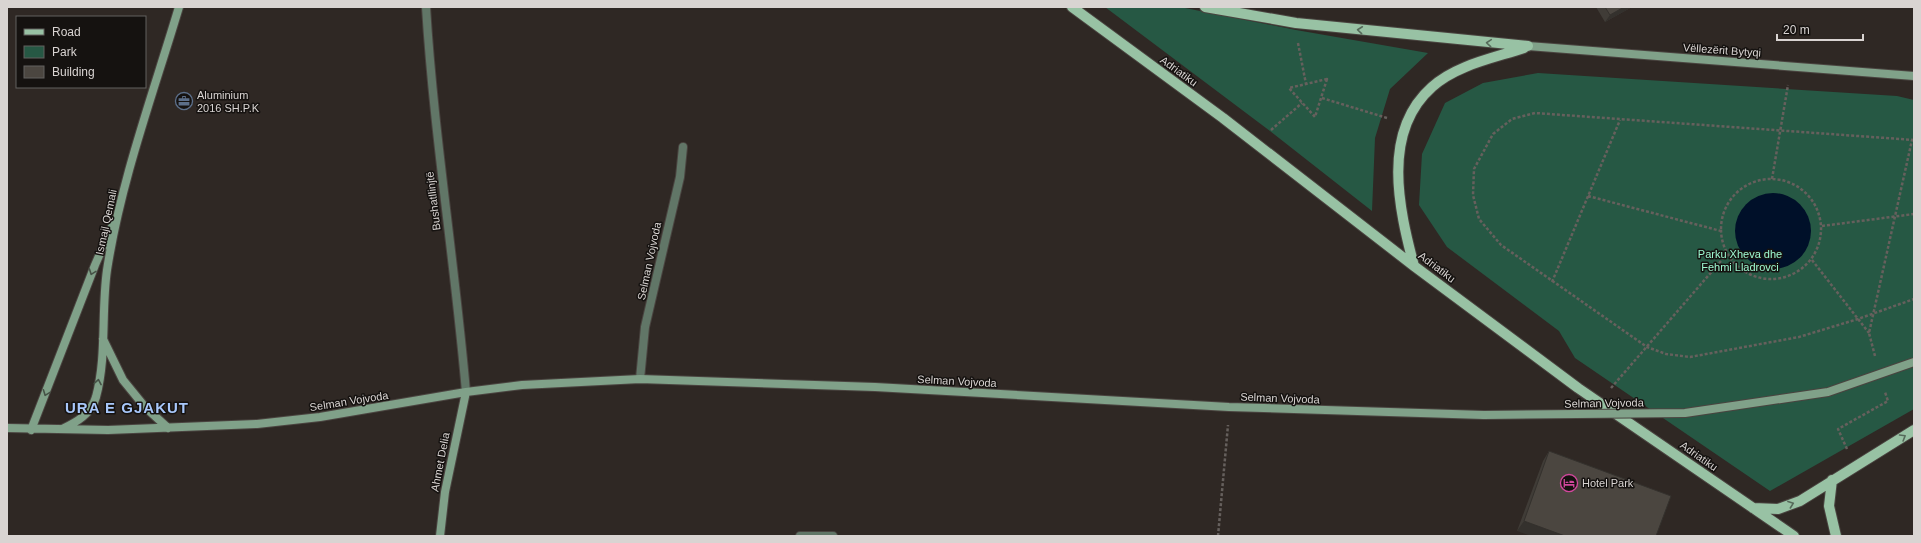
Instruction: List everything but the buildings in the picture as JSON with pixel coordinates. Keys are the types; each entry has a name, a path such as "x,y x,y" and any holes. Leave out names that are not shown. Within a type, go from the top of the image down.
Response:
{"main road":[{"name":"Ismajl Qemali","path":"60,431 83,419 95,399 103,339 107,271 119,210 128,175 179,7"},
{"name":"Adriatiku","path":"1072,7 1257,144 1414,266 1571,383 1794,536"},
{"path":"1205,7 1296,23 1528,46"},
{"path":"1414,266 1400,207 1398,167 1408,121 1418,101 1432,87 1446,77 1472,65 1528,46"},
{"name":"Vëllezërit Bytyqi","path":"1528,46 1914,76"},
{"path":"31,430 95,265 119,210"},
{"path":"103,339 123,380 145,407 168,428"},
{"name":"Selman Vojvoda","path":"7,428 60,431 257,424 320,418 466,392 557,382 640,379 867,387 1229,407 1484,415 1685,413 1828,392 1914,362"},
{"name":"Ahmet Delia","path":"440,536 445,492 466,392"},
{"path":"1753,508 1778,509 1800,501 1914,430"},
{"path":"1832,480 1829,506 1836,536"}],"street":[{"name":"Bushatllinjtë","path":"426,7 430,79 461,334 466,392"},
{"name":"Selman Vojvoda","path":"640,379 645,327 680,177 683,147"},
{"path":"800,536 833,536"}],"path":[{"path":"1296,23 1306,84"},
{"path":"1772,179 1788,89 1789,67"},
{"path":"1327,79 1322,98 1315,117 1289,88 1327,79"},
{"path":"1322,98 1381,117 1408,121"},
{"path":"1257,144 1302,102"},
{"path":"1869,333 1874,314 1895,216 1913,140 1535,113 1512,119 1493,134 1474,169 1473,195 1479,219 1500,245 1647,346 1666,354 1690,357 1799,337 1874,314 1914,299"},
{"path":"1552,282 1620,120"},
{"path":"1762,179 1772,179 1778,179 1795,184 1808,195 1818,210 1822,226 1820,244 1812,260 1799,272 1784,278 1766,280 1750,275 1737,267 1727,254 1721,239 1721,223 1725,207 1734,194 1747,184 1762,179"},
{"path":"1588,196 1721,231"},
{"path":"1822,226 1914,214"},
{"path":"1600,402 1727,254"},
{"path":"1812,260 1869,333 1878,363"},
{"path":"1856,465 1838,429 1888,401 1884,386"},
{"path":"1218,536 1229,407"}],"green space":[{"path":"1105,7 1180,7 1296,30 1428,53 1390,89 1375,138 1372,211 1270,131"},
{"name":"Parku Xheva dhe Fehmi Lladrovci","path":"1538,73 1897,96 1914,100 1914,409 1770,491 1575,358 1559,331 1447,247 1419,205 1422,154 1445,103 1483,83"}],"water":[{"path":"1773,193 1787,196 1800,204 1808,217 1811,231 1808,245 1800,258 1787,266 1773,269 1759,266 1746,258 1738,245 1735,231 1738,217 1746,204 1759,196"}],"place":[{"name":"Aluminium 2016 SH.P.K","path":"184,101"},
{"name":"Hotel Park","path":"1569,483"}],"district":[{"name":"URA E GJAKUT","path":"127,408"}]}
